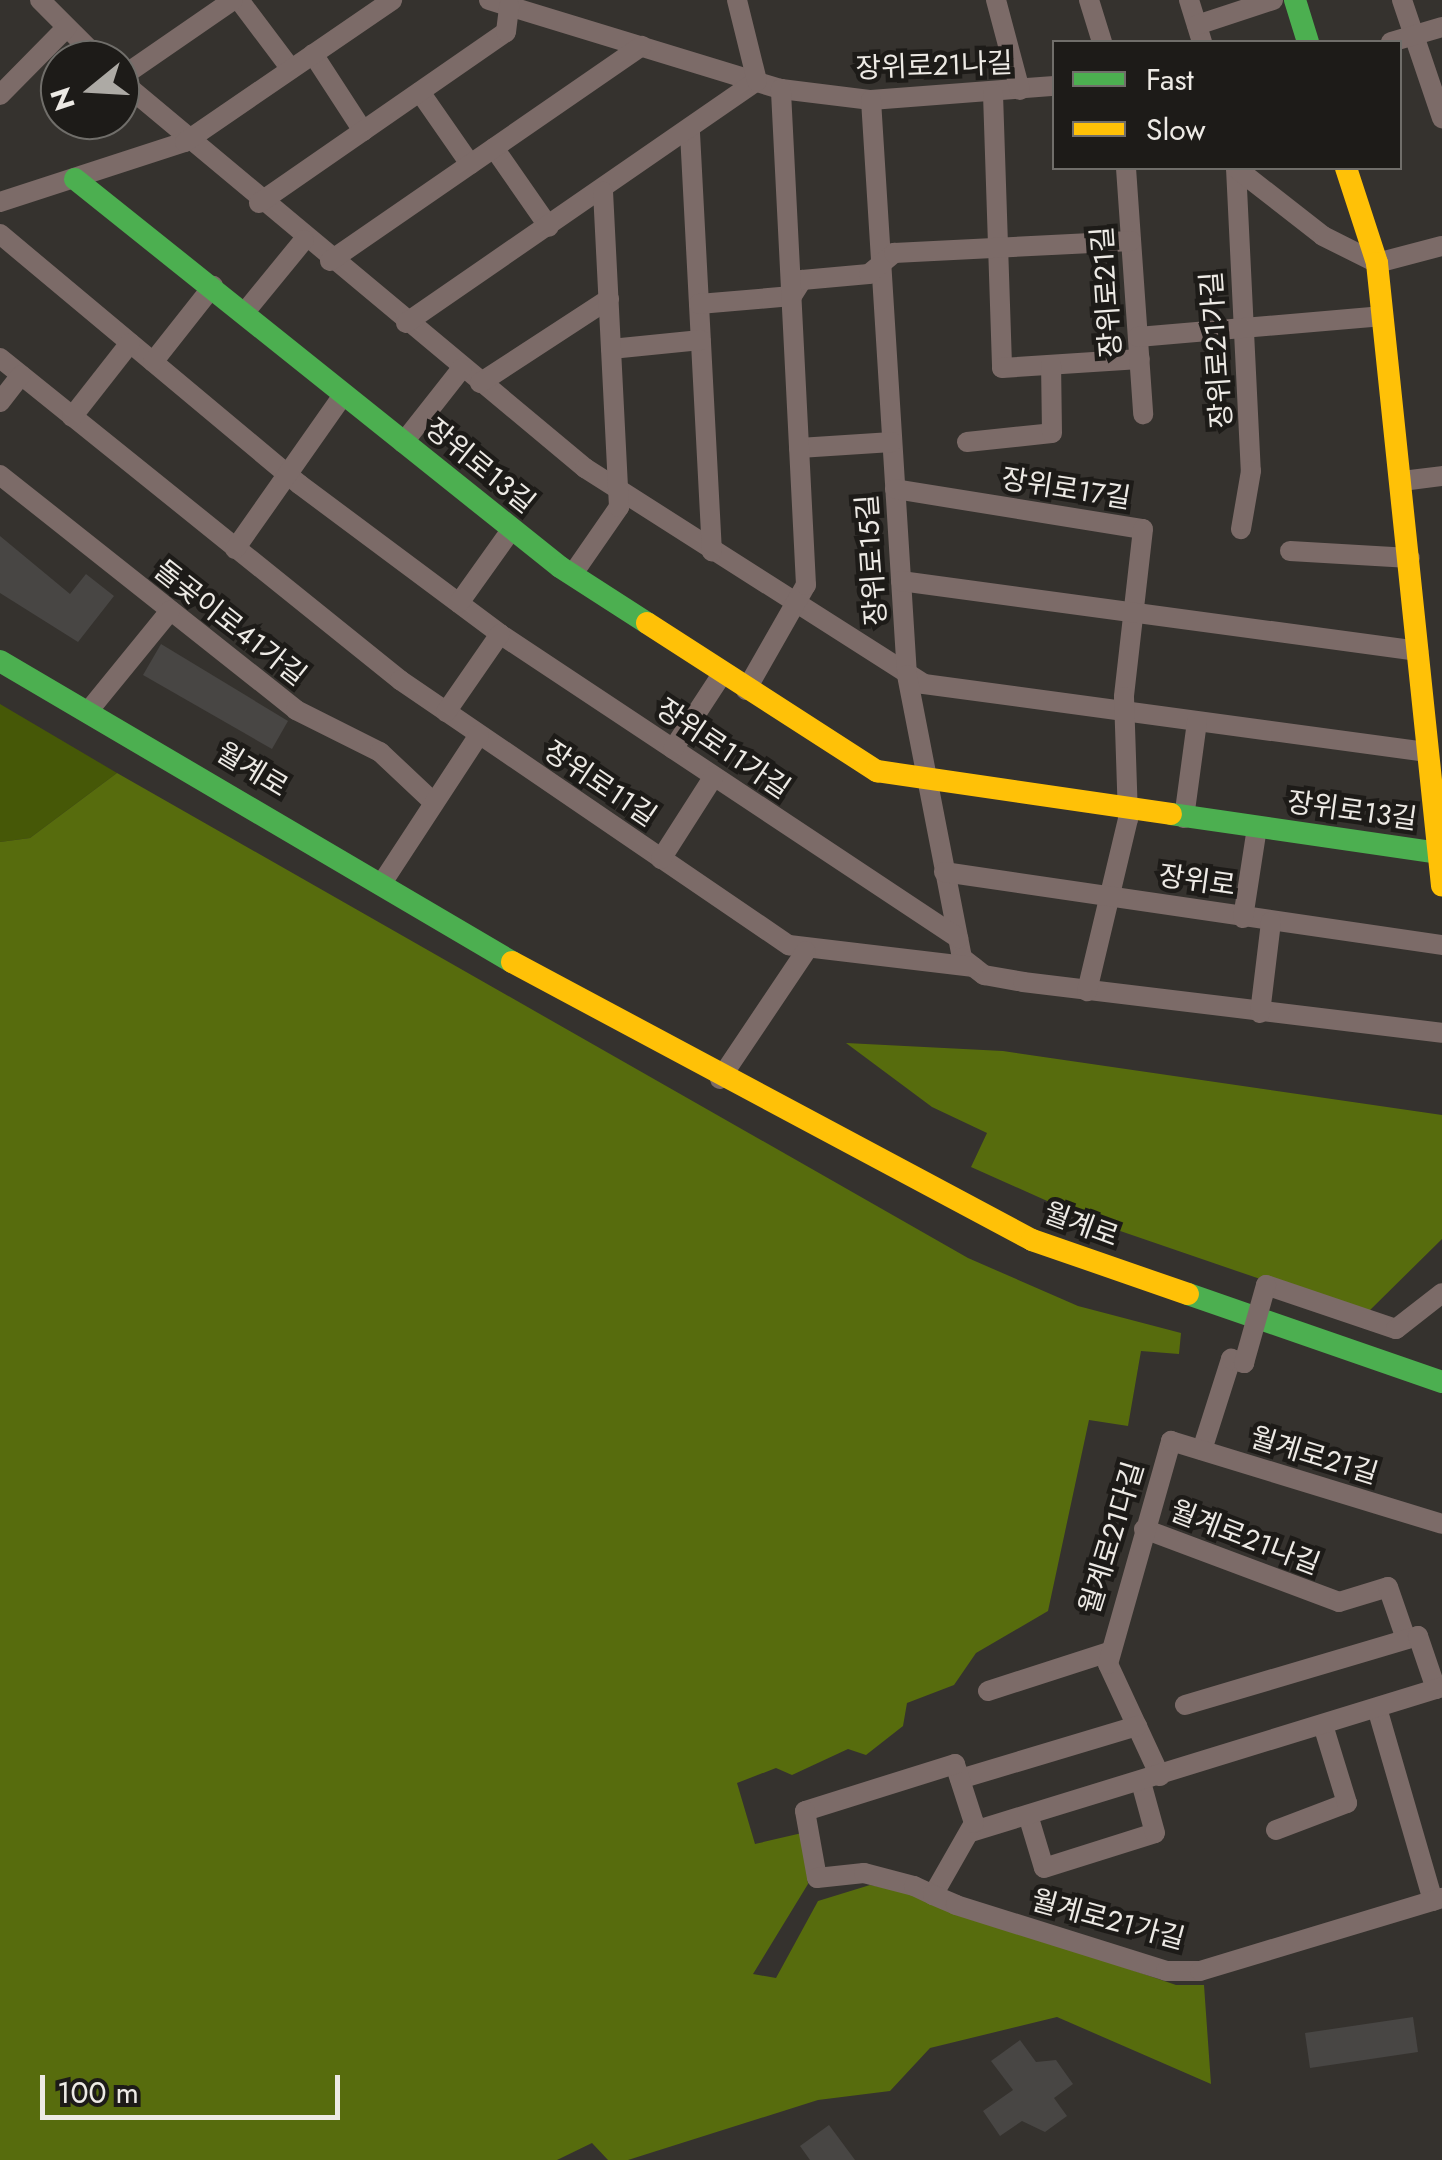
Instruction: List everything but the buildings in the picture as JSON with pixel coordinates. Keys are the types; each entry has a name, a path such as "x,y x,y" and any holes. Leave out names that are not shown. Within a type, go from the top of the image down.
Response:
{"street":[{"path":"40,0 80,40"},
{"name":"장위로15길","path":"140,65 236,0 291,70"},
{"path":"0,202 186,142 392,0"},
{"path":"406,323 690,133 757,81 738,0"},
{"path":"996,0 1020,90"},
{"path":"1090,0 1101,40"},
{"path":"1189,0 1199,34 1273,0"},
{"path":"1295,0 1307,40"},
{"path":"1402,0 1442,118"},
{"path":"259,203 506,32 499,3"},
{"name":"장위로21나길","path":"499,3 781,88 872,100 993,94 1052,86"},
{"path":"0,94 67,27"},
{"path":"1399,40 1442,27"},
{"path":"330,261 642,46"},
{"path":"313,54 364,131"},
{"path":"746,690 800,608 799,448 781,88"},
{"path":"420,92 470,164"},
{"path":"993,94 1002,368 1140,360"},
{"name":"장위로15길","path":"140,98 186,142 304,240 620,490 907,674 1126,712 1428,752"},
{"name":"장위로15길","path":"872,100 907,674"},
{"path":"690,133 712,550"},
{"path":"494,148 549,227"},
{"name":"장위로21길","path":"1126,170 1143,414"},
{"name":"장위로21가길","path":"1236,170 1251,471 1241,529"},
{"path":"1239,170 1323,236 1377,263 1442,246"},
{"path":"1347,170 1377,263 1418,651 1432,687 1428,752 1442,886"},
{"name":"장위로13길","path":"75,179 572,575 877,772 925,775 1124,810 1438,853"},
{"path":"572,575 618,507 620,490 603,191"},
{"name":"장위로11가길","path":"0,234 289,476 500,634 958,938"},
{"path":"244,312 304,240"},
{"path":"792,296 802,280 869,274 881,261 1001,247 1131,241"},
{"path":"153,362 213,286"},
{"path":"699,304 792,296"},
{"path":"480,383 609,299"},
{"path":"1138,337 1383,316"},
{"path":"612,349 701,340"},
{"path":"72,416 130,342"},
{"name":"장위로11길","path":"0,358 235,549 446,712 661,859 806,951 974,967 1088,991 1442,1034"},
{"path":"967,442 1052,433 1052,365"},
{"path":"403,443 462,368"},
{"path":"0,402 21,375"},
{"path":"235,549 344,394"},
{"path":"799,448 892,442"},
{"name":"돌곶이로41가길","path":"0,475 296,710 380,752 433,802"},
{"path":"1402,480 1442,476"},
{"name":"장위로17길","path":"895,489 1143,529 1134,615"},
{"path":"459,603 512,530"},
{"path":"1290,552 1410,558"},
{"path":"900,581 1418,651"},
{"path":"90,709 170,611"},
{"path":"1088,991 1104,899 1115,890 1124,810 1126,712 1134,615"},
{"path":"446,712 500,634"},
{"name":"월계로","path":"0,661 90,709 720,1079 1032,1240 1442,1382"},
{"path":"673,749 722,674"},
{"path":"907,674 958,938 974,967"},
{"path":"1184,818 1197,722"},
{"path":"382,883 479,735"},
{"path":"661,859 714,776"},
{"name":"장위로13길","path":"1243,918 1257,828"},
{"name":"장위로","path":"944,872 1104,899 1442,945"},
{"path":"1260,1013 1271,922"},
{"path":"720,1079 806,951"},
{"path":"1202,1450 1230,1359 1244,1363 1266,1286 1396,1329 1442,1293"},
{"name":"월계로21길","path":"1171,1441 1442,1524"},
{"name":"월계로21다길","path":"1151,1779 1137,1726 1109,1652 1171,1441"},
{"name":"월계로21나길","path":"971,1832 1439,1688 1418,1636 1406,1640 1388,1587 1339,1602 1144,1529"},
{"path":"1185,1704 1406,1640"},
{"name":"월계로21다길","path":"988,1690 1109,1652"},
{"path":"1376,1708 1438,1900"},
{"path":"1276,1830 1346,1802 1323,1725"},
{"path":"933,1894 971,1832 960,1778 1137,1726"},
{"name":"월계로21가길","path":"960,1778 956,1764 804,1811 817,1878 864,1874 1166,1970 1200,1971 1438,1900"},
{"path":"1028,1815 1044,1868 1156,1833 1151,1779"}],"green space":[{"path":"0,704 117,773 30,838 0,842"},
{"path":"117,773 968,1258 1078,1306 1181,1333 1179,1354 1141,1351 1128,1426 1089,1420 1048,1611 976,1653 954,1685 907,1703 903,1726 866,1755 848,1749 792,1775 776,1768 737,1783 755,1844 802,1833 808,1884 753,1974 776,1978 818,1901 870,1885 897,1890 1176,1985 1204,1985 1211,2084 1057,2017 930,2048 890,2091 818,2100 628,2160 608,2160 592,2143 557,2160 0,2160 0,842 30,838"},
{"path":"846,1043 1003,1051 1442,1115 1442,1239 1365,1315 1094,1222 971,1167 987,1133 932,1107"}],"traffic: fast":[{"path":"1295,0 1307,40"},
{"path":"75,179 560,567 647,623"},
{"path":"0,661 512,962"},
{"path":"1171,814 1438,853"},
{"path":"1188,1294 1442,1382"}],"traffic: slow":[{"path":"1347,170 1377,263 1442,886"},
{"path":"647,623 877,771 1171,814"},
{"path":"512,962 1032,1240 1188,1294"}]}
